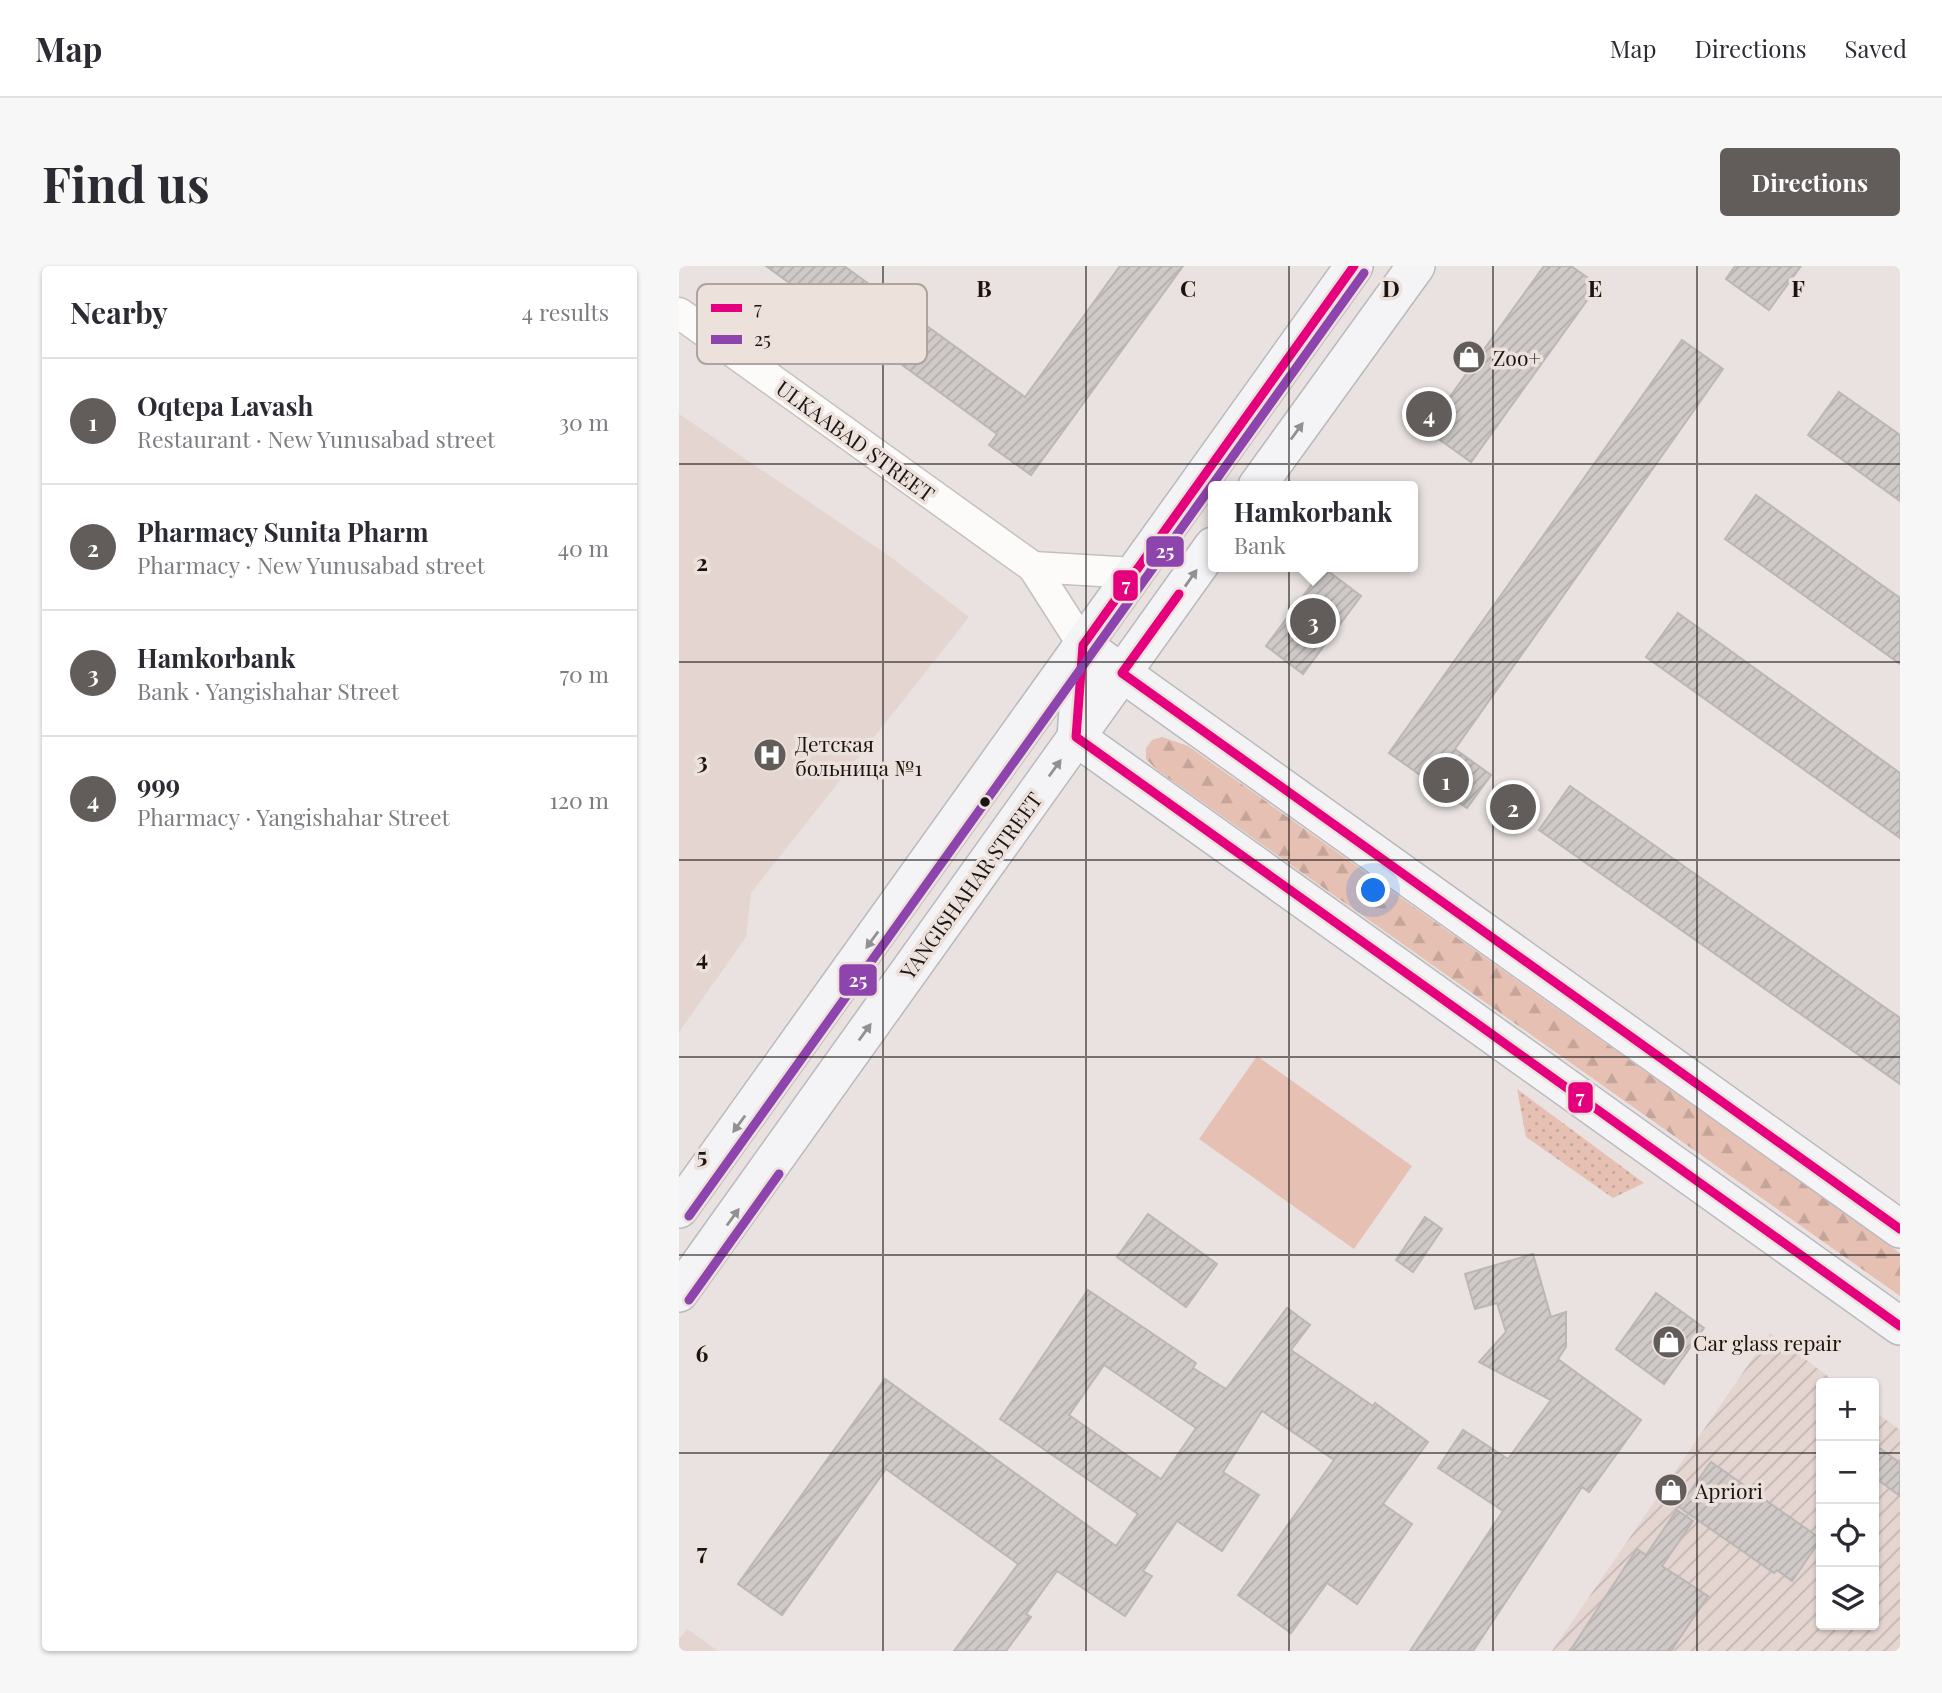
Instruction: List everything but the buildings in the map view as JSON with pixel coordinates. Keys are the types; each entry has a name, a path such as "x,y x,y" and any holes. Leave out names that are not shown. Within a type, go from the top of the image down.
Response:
{"main road":[{"path":"679,1209 1353,266"},
{"path":"1261,481 1416,266"},
{"name":"YANGISHAHAR STREET","path":"679,1293 1208,554"},
{"path":"1083,645 1900,1228"},
{"path":"1083,645 1076,737 1900,1325"}],"street":[{"name":"ULKAABAD STREET","path":"679,313 697,326"},
{"name":"ULKAABAD STREET","path":"750,364 1033,567 1083,645"},
{"path":"1033,567 1134,573"}],"shaded area":[{"name":"Детская больница №1","path":"679,414 892,558 969,617 751,893 746,937 679,1032"},
{"path":"1770,1333 1830,1378 1816,1378 1816,1630 1879,1630 1879,1415 1900,1430 1900,1651 1552,1651"},
{"path":"687,1629 718,1651 679,1651 679,1639"}],"green space":[{"path":"1162,737 1188,746 1900,1253 1900,1296 1157,770 1146,759 1146,748 1152,740"},
{"path":"1257,1056 1412,1166 1354,1249 1199,1139"},
{"path":"1517,1089 1644,1183 1613,1198 1526,1137"}],"transit line":[{"name":"7","path":"1354,266 1083,645 1076,737 1900,1326"},
{"name":"25","path":"1215,481 1364,273"},
{"name":"25","path":"689,1216 1208,491"},
{"name":"7","path":"1179,594 1122,673 1900,1229"},
{"name":"25","path":"689,1300 779,1174"}],"place":[{"name":"Zoo+","path":"1469,357"},
{"name":"999","path":"1429,414"},
{"name":"Hamkorbank","path":"1313,621"},
{"name":"Детская больница №1","path":"770,755"},
{"name":"Oqtepa Lavash","path":"1446,780"},
{"name":"Pharmacy Sunita Pharm","path":"1513,807"},
{"name":"Car glass repair","path":"1669,1342"},
{"name":"Apriori","path":"1671,1490"}]}
